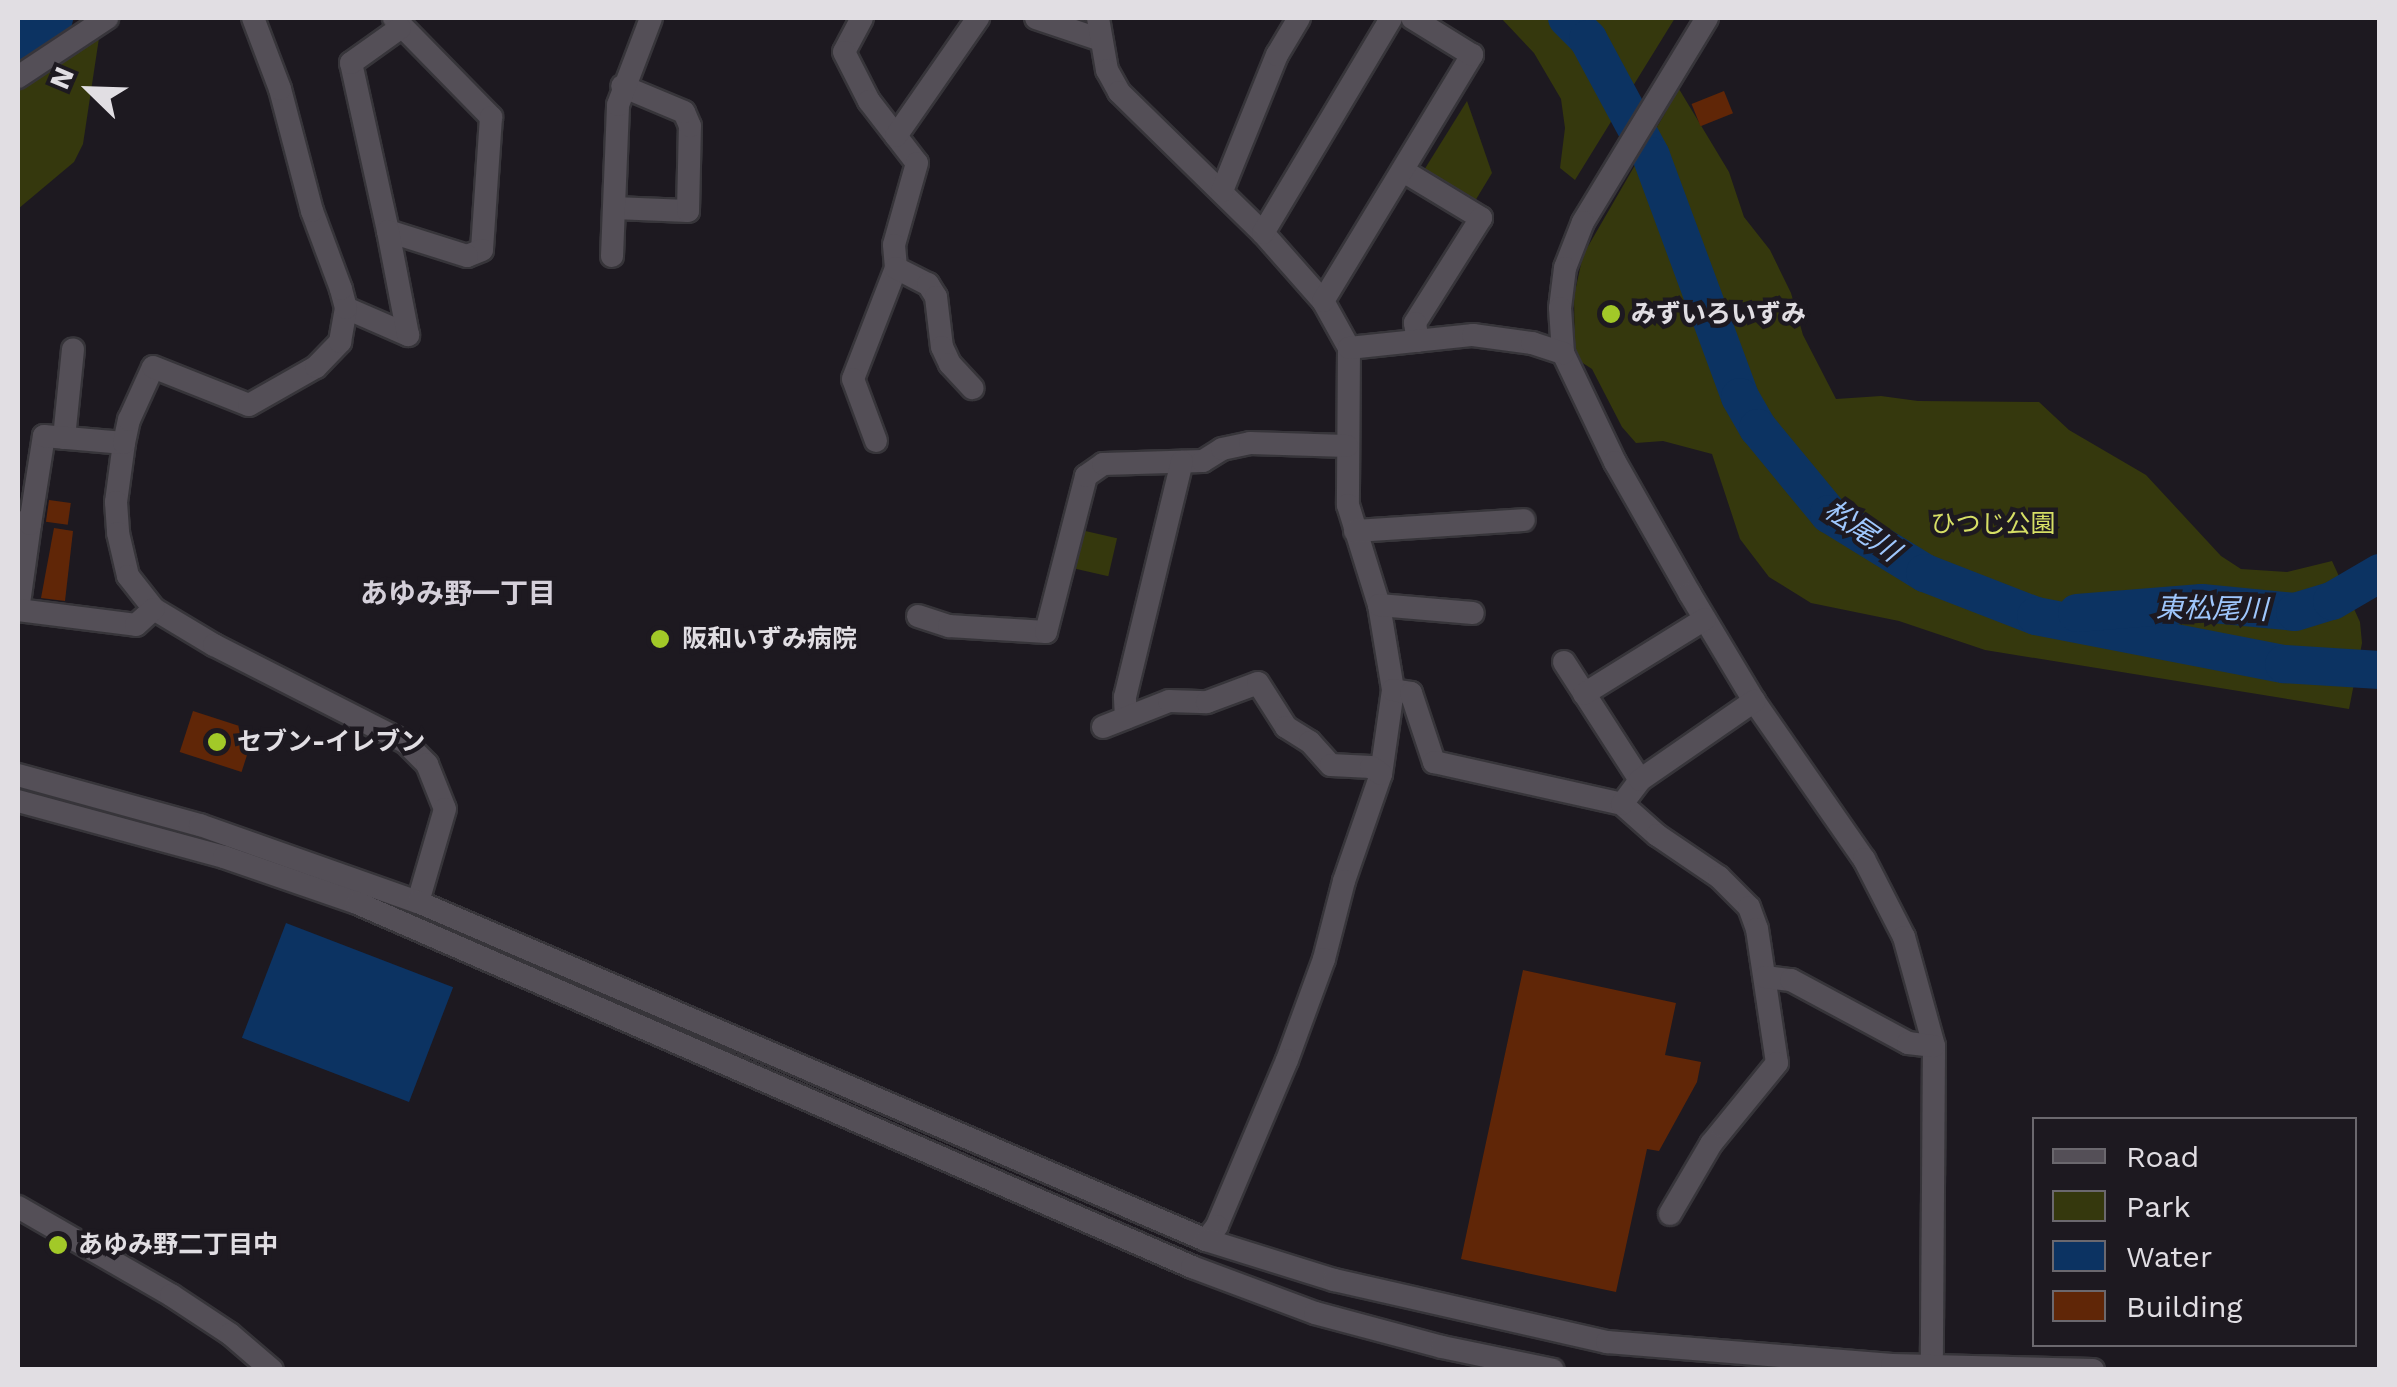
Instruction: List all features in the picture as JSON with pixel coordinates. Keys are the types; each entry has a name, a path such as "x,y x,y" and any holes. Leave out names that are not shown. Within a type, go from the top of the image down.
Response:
{"street":[{"path":"18,77 106,18"},
{"path":"253,18 280,89 312,211 346,308 345,327 332,354 249,405 153,366 140,392 124,444 118,533 128,576 154,609 406,743 427,764 445,809 418,902"},
{"path":"612,256 622,86 651,18"},
{"path":"862,18 844,52 869,102 917,163 894,244 896,268 853,379 876,441"},
{"path":"896,136 978,18"},
{"path":"1036,18 1099,29 1107,70 1120,92 1164,140 1262,233 1323,302 1348,348 1348,506 1379,605 1394,690 1381,774 1306,1011 1217,1226 1206,1240"},
{"path":"1222,191 1277,55 1300,18"},
{"path":"1262,233 1391,18"},
{"path":"1323,302 1472,54 1412,18"},
{"path":"1707,18 1583,222 1565,268 1560,308 1564,354 1615,462 1704,620 1754,701 1864,859 1890,905 1916,974 1934,1046 1932,1367"},
{"path":"346,308 408,335 351,64 397,23 490,117 482,250 466,256 388,231"},
{"path":"614,208 688,210 690,126 684,112 622,86"},
{"path":"1404,172 1481,218 1415,323 1418,340"},
{"path":"896,268 928,284 936,298 942,347 950,364 972,388"},
{"path":"1348,348 1500,337 1564,354"},
{"path":"64,438 73,349"},
{"path":"124,444 44,436 24,523 18,611 136,626 154,609"},
{"path":"918,616 949,626 1046,632 1086,476 1103,464 1203,461 1222,449 1250,443 1346,446"},
{"path":"1126,718 1125,697 1182,462"},
{"path":"1355,532 1436,515 1513,527"},
{"path":"1379,605 1473,613"},
{"path":"1584,694 1704,620"},
{"path":"1564,662 1640,780"},
{"path":"1103,727 1168,701 1206,702 1255,673 1279,731 1310,742 1332,765 1372,767 1381,774"},
{"path":"1394,690 1411,693 1434,762 1622,804 1656,835 1719,877 1749,907 1758,929 1777,1064 1712,1144 1670,1214"},
{"path":"1622,804 1640,780 1754,701"},
{"path":"18,775 200,825 418,902 1206,1240 1449,1310 1607,1342 1892,1365 2093,1370"},
{"path":"18,801 224,857 357,904 1227,1280 1369,1328 1553,1370"},
{"path":"1764,977 1791,980 1908,1043 1934,1046"},
{"path":"18,1207 171,1294 230,1334 272,1370"}],"green space":[{"path":"1501,18 1675,18 1575,180 1560,168 1565,128 1561,99 1534,53"},
{"path":"93,33 99,38 83,144 74,162 18,209 18,84"},
{"name":"ひつじ公園","path":"1679,89 1729,172 1744,217 1770,250 1791,293 1803,335 1836,399 1881,396 1918,401 2039,402 2069,430 2146,475 2221,556 2241,569 2287,572 2332,561 2360,622 2362,643 2349,709 1985,650 1899,621 1811,603 1769,577 1740,539 1712,454 1663,441 1636,443 1622,427 1592,369 1575,358 1574,296 1583,255"},
{"path":"1467,101 1492,173 1472,206 1421,175"},
{"path":"1081,530 1117,538 1108,576 1072,568"}],"water":[{"path":"286,923 453,987 409,1102 242,1038"}],"building":[{"path":"1724,91 1733,113 1701,126 1692,104"},
{"path":"49,500 71,503 68,525 46,522"},
{"path":"54,528 73,531 65,601 41,598"},
{"name":"セブン-イレブン","path":"193,711 255,731 242,772 180,752"},
{"path":"1523,970 1676,1003 1665,1055 1701,1062 1697,1082 1659,1151 1647,1149 1616,1292 1461,1259"}],"waterway":[{"name":"松尾川","path":"18,43 54,18"},
{"name":"松尾川","path":"1567,18 1588,39 1651,156 1740,397 1758,428 1829,514 1925,573 2036,616 2284,664 2380,670"},
{"name":"東松尾川","path":"2077,613 2202,603 2295,612 2332,601 2380,573"}],"place":[{"name":"みずいろいずみ","path":"1611,314"},
{"name":"阪和いずみ病院","path":"660,639"},
{"name":"セブン-イレブン","path":"217,742"},
{"name":"あゆみ野二丁目中","path":"58,1245"}],"district":[{"name":"あゆみ野一丁目","path":"458,594"}]}
